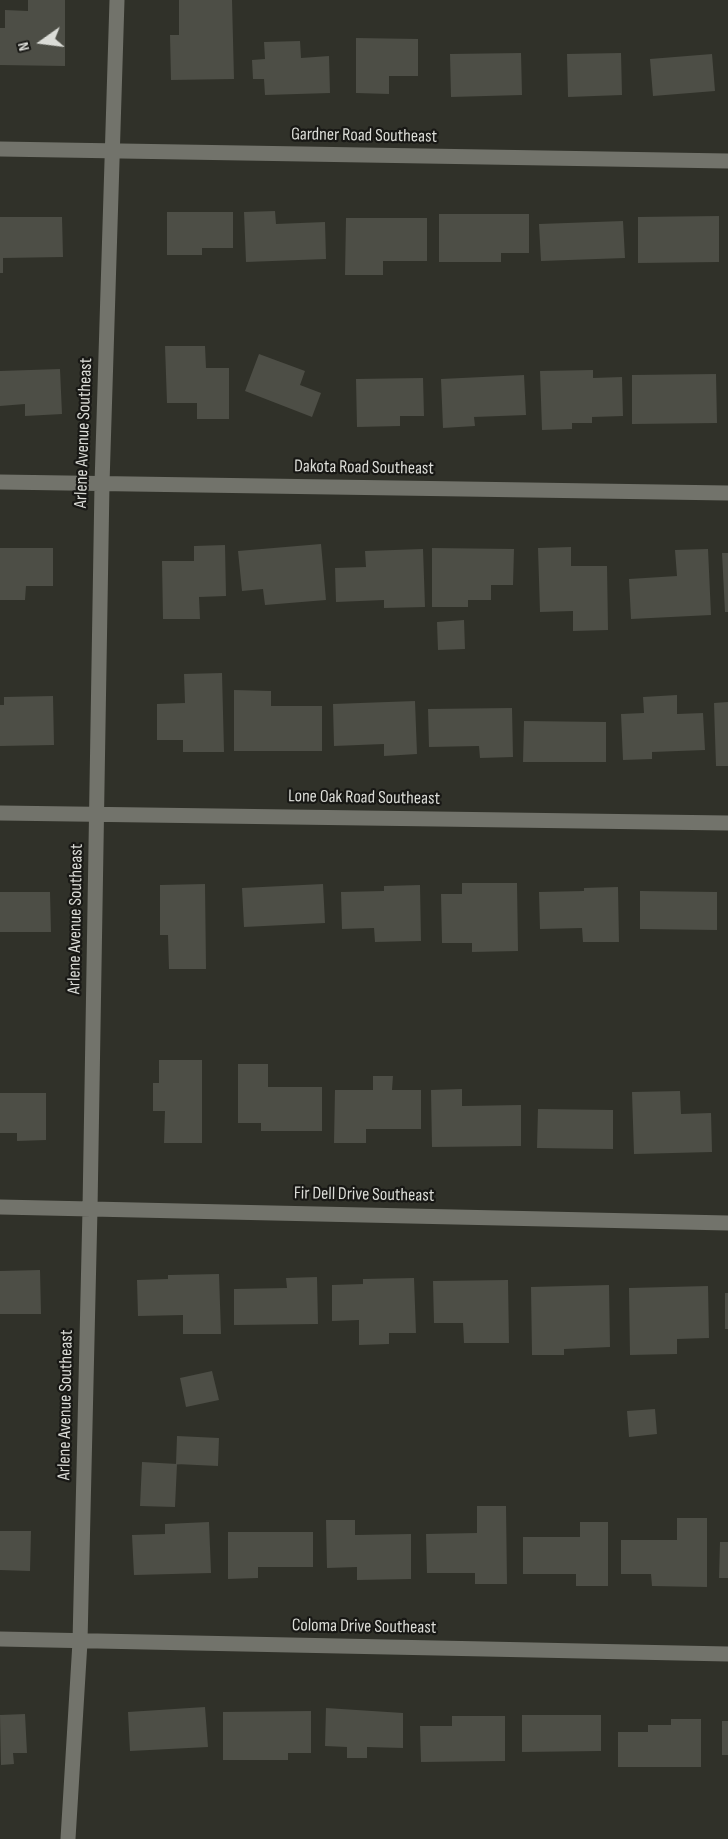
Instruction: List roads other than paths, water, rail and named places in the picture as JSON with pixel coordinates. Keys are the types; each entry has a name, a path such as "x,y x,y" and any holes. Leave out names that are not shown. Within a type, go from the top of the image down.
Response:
{"street":[{"name":"Arlene Avenue Southeast","path":"68,1839 80,1642 102,484 117,0"},
{"name":"Gardner Road Southeast","path":"0,149 728,161"},
{"name":"Dakota Road Southeast","path":"0,482 728,493"},
{"name":"Lone Oak Road Southeast","path":"0,813 728,823"},
{"name":"Fir Dell Drive Southeast","path":"0,1207 728,1222"},
{"name":"Coloma Drive Southeast","path":"0,1639 728,1654"}]}
